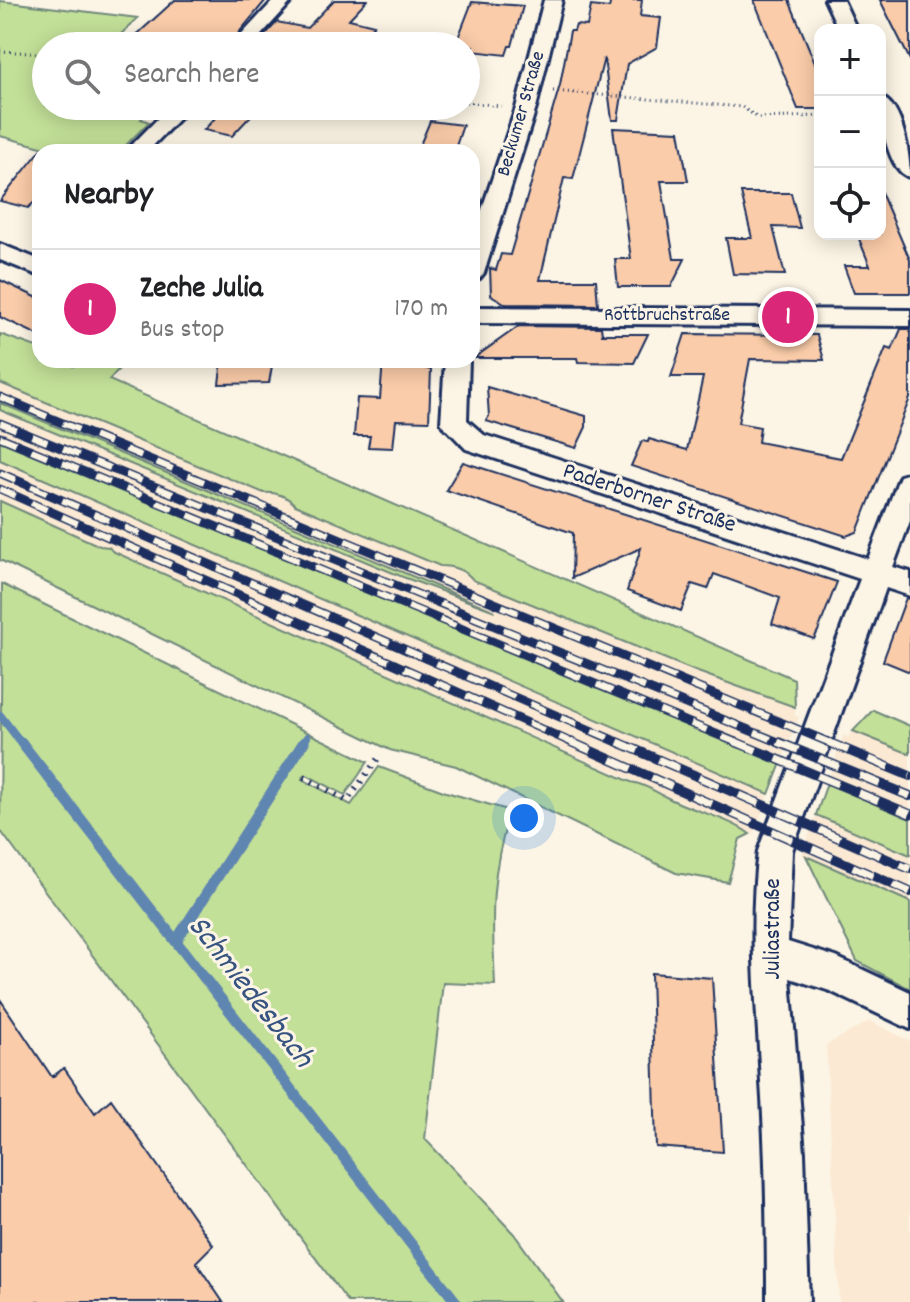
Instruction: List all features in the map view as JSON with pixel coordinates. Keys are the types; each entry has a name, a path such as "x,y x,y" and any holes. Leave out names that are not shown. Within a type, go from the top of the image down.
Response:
{"street":[{"path":"253,32 284,0"},
{"name":"Beckumer Straße","path":"480,249 526,108 553,0"},
{"path":"834,0 845,24"},
{"path":"886,117 910,171"},
{"path":"143,144 167,120"},
{"path":"0,251 32,259"},
{"name":"Rottbruchstraße","path":"480,315 910,318"},
{"name":"Paderborner Straße","path":"457,368 454,423 475,442 910,584"},
{"name":"Juliastraße","path":"788,1302 787,1185 770,884 775,851 910,483"},
{"path":"772,955 836,975 910,1011"}],"path":[{"path":"0,51 32,53"},
{"path":"561,91 742,107 758,118 814,116"},
{"path":"480,103 526,108"},
{"path":"304,777 347,801 379,757"}],"shaded area":[{"path":"0,383 264,493 272,492 295,505 440,566 449,566 468,574 473,580 795,707 795,716 799,717 781,763 0,440 0,410 403,577 471,602 0,403"},
{"path":"0,460 769,794 754,834 0,501"},
{"path":"853,731 910,754 910,819 827,783 843,735 848,737"},
{"path":"816,815 910,855 910,902 802,855"},
{"path":"870,1021 910,1041 910,1302 839,1302 826,1045"}],"green space":[{"path":"0,1 138,18 123,32 32,32 32,120 149,122 127,144 32,145 0,136"},
{"path":"0,334 32,346 32,368 120,368 109,380 794,679 795,707 695,671 473,580 458,569 440,566 295,505 281,495 264,493 0,383"},
{"path":"0,403 495,611 403,577 0,410"},
{"path":"0,440 781,763 769,794 0,460"},
{"path":"0,501 740,828 750,834 740,839 728,882 676,873 456,766 390,750 0,560"},
{"path":"2,584 368,762 345,795 305,774 302,779 351,805 379,767 446,792 511,811 495,876 495,985 443,983 425,1139 514,1234 563,1302 348,1302 0,830"},
{"path":"873,710 910,726 910,754 853,731"},
{"path":"827,783 910,819 910,855 816,815"},
{"path":"806,856 910,902 910,989 857,961"}],"building":[{"path":"175,0 266,0 240,32 140,32"},
{"path":"334,0 367,0 349,19 374,25 368,32 268,32 277,22 307,28"},
{"path":"611,0 642,0 640,16 661,18 657,47 627,64 618,120 612,120 604,58 573,179 564,178 540,280 596,280 598,305 506,304 491,295 490,268 496,270 501,254 510,255 560,85 570,31 574,31 576,25 587,26 591,6 609,8"},
{"path":"754,0 789,0 814,60 814,109 798,109"},
{"path":"880,0 910,0 910,60"},
{"path":"472,2 523,6 512,46 509,46 506,55 480,52 480,32 460,32"},
{"path":"213,120 247,120 232,136 204,130"},
{"path":"430,121 463,125 457,144 420,144"},
{"path":"613,128 679,131 688,181 661,181 674,259 685,259 671,287 618,287 615,259 631,259"},
{"path":"32,161 32,204 28,208 0,201"},
{"path":"741,193 791,193 800,228 773,227 785,275 733,274 726,238 752,238"},
{"path":"886,204 910,260 910,293 854,293 844,266 870,266 859,240 886,240"},
{"path":"0,280 32,295 32,332 0,317"},
{"path":"519,326 601,327 602,334 648,334 634,363 578,362 577,358 480,358 480,354"},
{"path":"901,329 910,329 910,398 857,532 846,536 631,466 642,441 648,442 649,439 687,450 703,377 671,377 685,334 817,335 824,360 750,359 738,423 760,427 758,442 841,458 886,348 892,350"},
{"path":"221,368 272,368 269,383 219,384"},
{"path":"382,368 431,370 429,421 396,420 393,448 368,447 370,436 354,436 357,398 380,399"},
{"path":"487,387 586,416 586,427 576,448 486,421 489,416"},
{"path":"463,462 837,582 818,631 814,639 772,624 780,598 714,574 708,589 692,584 681,611 627,591 641,548 572,578 573,533 446,490"},
{"path":"906,598 910,599 910,672 883,661"},
{"path":"651,973 712,978 723,1152 656,1147"},
{"path":"0,999 52,1077 64,1068 95,1113 111,1099 213,1245 196,1262 223,1302 0,1302"}],"waterway":[{"name":"Schmiedesbach","path":"0,715 22,744"},
{"path":"303,744 307,737"},
{"name":"Schmiedesbach","path":"21,742 456,1302"},
{"path":"176,941 304,742"}],"railway":[{"path":"0,397 833,744"},
{"path":"0,423 783,744"},
{"path":"0,437 740,744"},
{"path":"0,473 622,744"},
{"path":"0,489 575,744"},
{"path":"571,742 910,892"},
{"path":"618,742 910,869"},
{"path":"736,742 910,814"},
{"path":"778,742 910,796"},
{"path":"828,742 910,776"}],"place":[{"name":"Zeche Julia","path":"788,317"}]}
